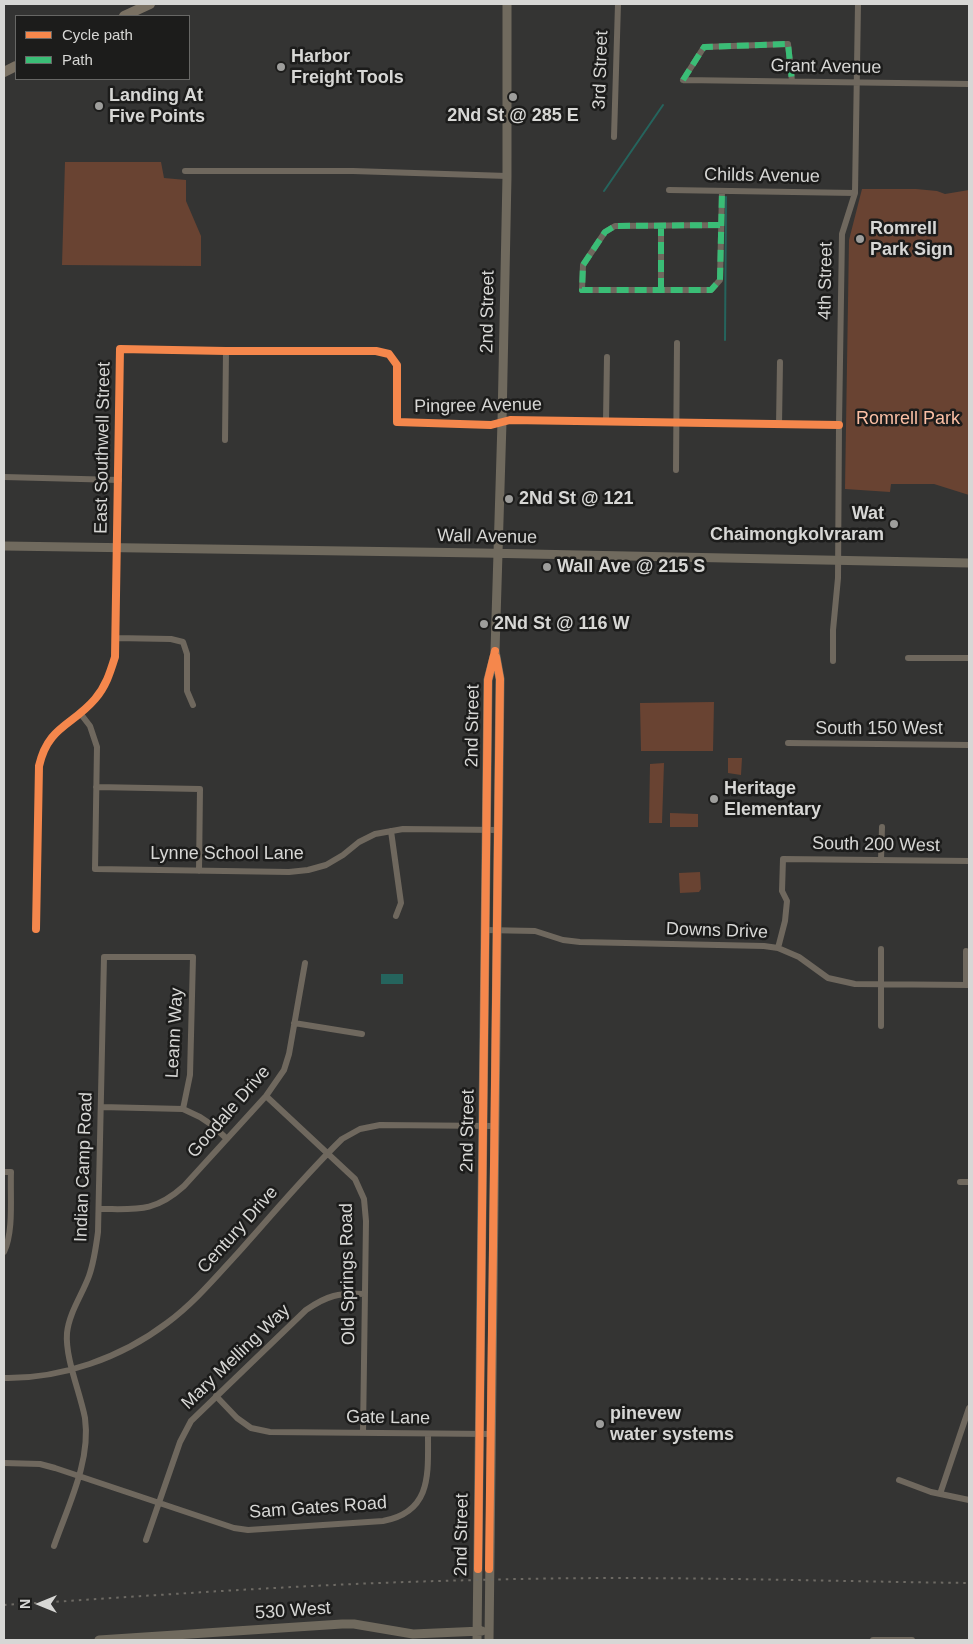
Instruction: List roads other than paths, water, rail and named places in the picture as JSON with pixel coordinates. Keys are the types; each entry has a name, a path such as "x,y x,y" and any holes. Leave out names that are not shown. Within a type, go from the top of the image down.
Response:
{"main road":[{"path":"126,15 150,4"},
{"name":"2nd Street","path":"489,1636 500,679 495,652 507,176 507,4"},
{"name":"Wall Avenue","path":"4,546 497,553 969,563"},
{"name":"2nd Street","path":"477,1636 488,680 495,652"},
{"name":"530 West","path":"99,1640 342,1624 354,1624 413,1634 489,1636"}],"street":[{"name":"3rd Street","path":"614,136 618,4"},
{"name":"4th Street","path":"833,661 833,630 838,561 842,234 856,193 858,4"},
{"name":"Grant Avenue","path":"792,81 788,44 704,47 683,80 969,84"},
{"path":"185,170 325,171 507,176"},
{"name":"Childs Avenue","path":"669,190 856,193"},
{"path":"720,225 615,226 605,232 583,265 582,290 712,290 720,280 722,191"},
{"path":"661,226 661,290"},
{"path":"676,470 677,343"},
{"name":"Pingree Avenue","path":"120,349 376,351 389,354 397,365 397,422 491,425 510,420 839,425"},
{"name":"East Southwell Street","path":"36,929 39,766 42,752 50,738 94,700 108,681 115,657 120,349"},
{"path":"225,440 226,351"},
{"path":"606,421 607,357"},
{"path":"779,425 780,362"},
{"path":"4,477 119,480"},
{"path":"115,638 171,639 183,642 187,654 187,691 193,704"},
{"path":"908,658 969,658"},
{"path":"80,713 90,726 97,747 96,787 200,789 199,871"},
{"name":"South 150 West","path":"788,743 969,745"},
{"name":"Lynne School Lane","path":"96,787 95,869 289,872 308,870 326,865 343,855 359,842 375,834 403,829 498,830"},
{"path":"881,860 882,828"},
{"path":"390,831 401,903 396,916"},
{"name":"South 200 West","path":"778,948 785,921 787,901 782,891 783,859 969,861"},
{"name":"Downs Drive","path":"485,930 535,931 563,940 580,942 764,946 778,948 799,957 828,978 855,984 968,985"},
{"path":"881,949 881,1026"},
{"path":"966,951 968,985"},
{"name":"Leann Way","path":"104,956 193,957 190,1075 183,1109"},
{"name":"Indian Camp Road","path":"54,1546 78,1476 85,1448 86,1431 84,1417 66,1336 68,1323 89,1276 98,1232 104,956"},
{"name":"Goodale Drive","path":"99,1209 139,1209 152,1207 163,1202 184,1186 266,1096 284,1070 305,963"},
{"path":"294,1023 362,1034"},
{"name":"Old Springs Road","path":"266,1096 355,1179 364,1198 366,1221 363,1433"},
{"path":"102,1107 183,1109 212,1125 226,1139"},
{"name":"Century Drive","path":"4,1378 40,1376 73,1369 104,1358 145,1338 167,1324 188,1306 328,1153 342,1139 360,1129 380,1125 494,1126"},
{"path":"4,1252 9,1230 7,1172"},
{"path":"960,1182 969,1182"},
{"name":"Mary Melling Way","path":"146,1540 185,1431 191,1421 292,1323 321,1299 335,1295 365,1294"},
{"name":"Gate Lane","path":"216,1396 236,1418 251,1428 270,1432 491,1434"},
{"path":"940,1494 969,1408"},
{"name":"Sam Gates Road","path":"4,1463 40,1464 234,1528 248,1530 395,1518 408,1513 418,1502 426,1486 428,1434"},
{"path":"899,1480 940,1494 969,1500"},
{"path":"873,1640 912,1640"}],"water":[{"path":"381,974 403,974 403,984 381,984"}],"waterway":[{"path":"604,191 663,105"},
{"path":"725,340 726,197"}],"railway":[{"path":"4,1605 182,1593 479,1580 663,1578 969,1583"}],"place":[{"name":"Harbor Freight Tools","path":"281,67"},
{"name":"2Nd St @ 285 E","path":"513,97"},
{"name":"Landing At Five Points","path":"99,106"},
{"name":"Romrell Park Sign","path":"860,239"},
{"name":"2Nd St @ 121","path":"509,499"},
{"name":"Wat Chaimongkolvraram","path":"894,524"},
{"name":"Wall Ave @ 215 S","path":"547,567"},
{"name":"2Nd St @ 116 W","path":"484,624"},
{"name":"Heritage Elementary","path":"714,799"},
{"name":"pinevew water systems","path":"600,1424"}],"park label":[{"name":"Romrell Park","path":"908,419"}]}
